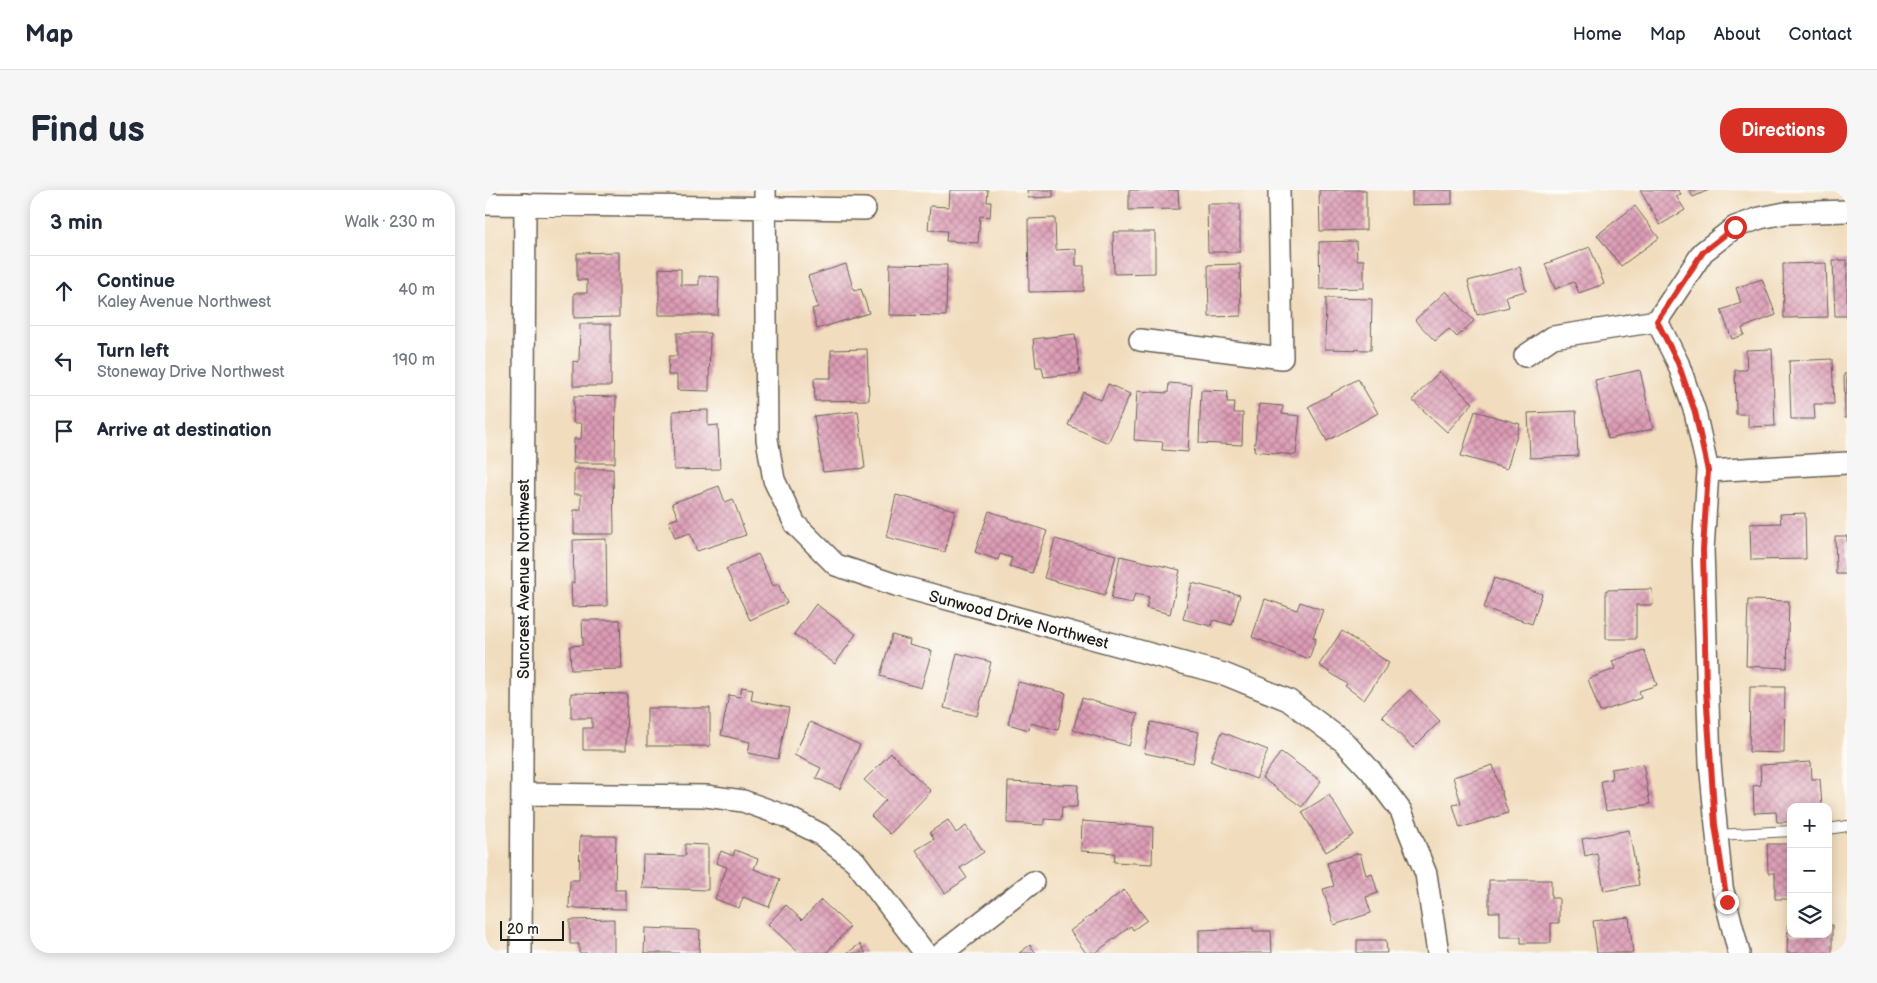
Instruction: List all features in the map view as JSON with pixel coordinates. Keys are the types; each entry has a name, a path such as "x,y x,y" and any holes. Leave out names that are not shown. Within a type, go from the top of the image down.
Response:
{"street":[{"path":"1139,340 1282,358 1279,190"},
{"path":"485,204 765,199 865,209"},
{"name":"Sunwood Drive Northwest","path":"765,199 767,439 774,480 795,524 836,565 896,585 1224,674 1288,700 1344,742 1371,771 1401,811 1427,874 1438,953"},
{"name":"Suncrest Avenue Northwest","path":"521,953 525,204"},
{"path":"1525,356 1553,337 1657,321 1703,252 1735,227 1760,218 1785,213 1847,211"},
{"path":"1657,321 1678,363 1692,404 1708,471 1703,550 1706,681 1717,835 1723,887 1739,953"},
{"path":"1708,471 1847,463"},
{"path":"522,794 706,796 743,801 785,816 820,834 855,861 925,953"},
{"path":"941,953 1033,882"}],"lane":[{"path":"1832,828 1847,826"},
{"path":"1717,835 1787,831"}],"building":[{"path":"950,190 988,190 987,202 991,202 990,217 980,216 978,243 946,241 947,231 928,230 930,206 949,207"},
{"path":"1027,190 1053,190 1053,197 1028,198"},
{"path":"1129,190 1178,190 1179,209 1129,210"},
{"path":"1319,190 1366,190 1366,230 1320,231"},
{"path":"1412,190 1452,190 1452,204 1412,205"},
{"path":"1640,190 1678,190 1681,194 1676,196 1685,210 1660,225"},
{"path":"1689,190 1709,190 1693,197"},
{"path":"1207,204 1240,204 1240,252 1208,252"},
{"path":"1635,206 1659,238 1621,266 1597,235"},
{"path":"1055,218 1056,250 1076,249 1076,266 1084,266 1084,291 1029,292 1028,219"},
{"path":"1113,232 1155,232 1155,273 1114,274"},
{"path":"1356,241 1357,260 1364,260 1364,288 1320,289 1319,242"},
{"path":"1590,247 1604,284 1579,293 1574,282 1555,289 1545,264"},
{"path":"619,252 619,317 574,318 574,293 587,293 587,280 577,280 577,253"},
{"path":"1833,260 1847,260 1847,316 1835,316"},
{"path":"1826,263 1828,317 1784,318 1783,264"},
{"path":"846,264 854,291 861,289 869,313 817,329 812,309 818,307 808,276"},
{"path":"890,264 947,265 946,316 889,315"},
{"path":"1240,264 1241,316 1209,317 1208,265"},
{"path":"1520,267 1526,291 1506,296 1509,307 1477,315 1468,281"},
{"path":"659,268 681,269 681,285 699,285 699,276 719,277 718,315 659,315"},
{"path":"1762,279 1776,315 1742,328 1744,335 1732,339 1721,310 1741,303 1736,288"},
{"path":"1446,291 1474,321 1457,337 1449,329 1435,341 1415,320"},
{"path":"1326,298 1372,299 1371,350 1325,349"},
{"path":"580,324 611,324 611,386 573,386 573,361 579,362"},
{"path":"677,333 710,333 709,391 677,390 677,375 668,375 669,356 677,356"},
{"path":"1075,334 1080,373 1044,377 1042,367 1036,367 1033,339"},
{"path":"867,349 869,400 815,401 814,378 831,378 831,350"},
{"path":"1772,349 1775,426 1748,427 1748,414 1736,414 1735,370 1747,370 1746,350"},
{"path":"1832,359 1834,404 1814,404 1815,419 1791,419 1789,361"},
{"path":"1640,370 1653,429 1608,439 1595,380"},
{"path":"1439,372 1473,403 1447,432 1412,400"},
{"path":"1844,374 1847,374 1847,418 1845,418"},
{"path":"1358,379 1378,413 1327,441 1308,407"},
{"path":"1169,383 1192,385 1188,452 1162,450 1163,442 1134,440 1137,391 1168,393"},
{"path":"1108,384 1130,394 1108,443 1068,425 1083,392 1101,400"},
{"path":"1201,390 1228,391 1227,402 1235,402 1234,413 1243,413 1242,445 1199,443"},
{"path":"574,396 616,397 615,463 573,463 574,439 581,439 582,423 573,423"},
{"path":"1259,404 1283,406 1282,414 1300,416 1296,455 1254,451"},
{"path":"708,410 708,426 718,425 720,469 674,470 673,411"},
{"path":"858,411 865,468 823,472 814,416"},
{"path":"1475,411 1520,424 1507,469 1461,456"},
{"path":"1576,411 1578,456 1530,458 1528,413"},
{"path":"574,469 613,469 614,534 574,534 574,510 581,510 581,494 574,494"},
{"path":"719,486 725,502 733,499 746,535 697,551 690,533 675,538 669,521 678,518 672,503"},
{"path":"896,495 955,510 945,552 886,537"},
{"path":"989,511 1047,531 1032,573 1009,566 1012,558 1000,554 998,560 975,552"},
{"path":"1805,513 1806,559 1751,560 1750,524 1781,523 1780,514"},
{"path":"1835,536 1847,536 1847,574 1836,574"},
{"path":"606,539 607,606 572,607 571,583 574,583 573,540"},
{"path":"1055,539 1116,555 1105,595 1044,578"},
{"path":"758,554 773,586 778,584 787,603 750,620 726,569"},
{"path":"1120,556 1180,570 1170,614 1146,608 1149,597 1135,594 1132,603 1111,599"},
{"path":"1494,578 1542,594 1532,624 1484,608"},
{"path":"1192,583 1240,595 1232,625 1213,620 1211,626 1183,619"},
{"path":"1652,589 1653,605 1636,605 1636,639 1606,639 1606,590"},
{"path":"1265,599 1297,610 1300,602 1323,610 1313,637 1316,638 1309,659 1252,637"},
{"path":"1748,600 1789,601 1787,668 1746,666"},
{"path":"816,604 856,634 835,664 794,634"},
{"path":"582,620 620,620 622,669 571,670 570,646 583,645"},
{"path":"1342,631 1389,663 1364,700 1345,686 1347,684 1319,665"},
{"path":"892,635 910,640 909,645 932,651 921,688 880,676"},
{"path":"1644,650 1657,685 1639,691 1641,698 1600,712 1588,679 1615,669 1612,661"},
{"path":"957,653 991,662 977,716 944,708"},
{"path":"1018,682 1066,693 1058,730 1030,723 1029,730 1008,724"},
{"path":"742,687 753,689 751,700 789,708 778,759 748,753 750,742 721,735 729,695 740,697"},
{"path":"1750,687 1785,687 1784,753 1749,752"},
{"path":"1410,690 1440,721 1413,748 1382,716"},
{"path":"571,693 627,694 626,750 583,750 583,728 592,728 592,718 571,718"},
{"path":"1082,698 1138,714 1129,746 1073,730"},
{"path":"647,708 710,708 710,746 647,746"},
{"path":"810,722 860,745 840,789 816,778 821,768 794,755"},
{"path":"1151,722 1199,732 1193,763 1144,753"},
{"path":"1222,732 1268,750 1256,779 1210,761"},
{"path":"1281,752 1321,781 1302,807 1262,778"},
{"path":"891,753 931,791 890,834 871,816 886,800 864,780"},
{"path":"1811,762 1812,779 1820,779 1822,803 1787,803 1787,822 1777,822 1776,812 1754,813 1753,786 1761,785 1760,765"},
{"path":"1643,764 1650,804 1606,811 1601,781 1612,779 1611,769"},
{"path":"1493,765 1508,813 1460,828 1453,805 1461,803 1453,777"},
{"path":"1008,782 1078,785 1077,807 1062,807 1061,820 1044,819 1044,825 1007,823"},
{"path":"1329,795 1354,835 1326,852 1302,812"},
{"path":"948,820 956,833 966,826 984,852 960,868 967,878 945,893 916,850 934,839 930,832"},
{"path":"1082,821 1153,827 1152,864 1114,862 1115,853 1081,851"},
{"path":"1629,830 1639,885 1604,891 1597,853 1585,856 1582,839"},
{"path":"580,836 616,836 615,890 626,890 626,909 569,908 570,880 579,880"},
{"path":"685,844 708,845 708,890 642,888 643,855 685,856"},
{"path":"1767,844 1787,844 1787,899 1775,899 1775,873 1768,873"},
{"path":"735,850 758,859 754,869 780,879 769,907 743,897 739,908 715,899 727,867 716,863 721,851 733,856"},
{"path":"1360,853 1366,875 1372,873 1378,893 1366,897 1371,913 1334,925 1323,889 1334,886 1327,863"},
{"path":"1489,880 1551,880 1551,898 1559,898 1559,923 1551,923 1551,943 1521,943 1521,937 1500,937 1500,912 1489,912"},
{"path":"1124,890 1147,920 1133,930 1131,926 1095,953 1086,953 1070,931"},
{"path":"821,900 850,927 826,953 799,953 768,924 786,905 802,920"},
{"path":"1629,917 1633,953 1597,953 1593,921"},
{"path":"614,919 614,953 579,953 579,944 570,944 570,920"},
{"path":"645,928 700,930 699,953 644,953"},
{"path":"1253,928 1253,931 1271,931 1272,953 1199,953 1199,930"},
{"path":"1788,938 1832,938 1832,953 1787,953"},
{"path":"1357,940 1386,940 1387,953 1357,953"},
{"path":"860,944 866,953 847,953"},
{"path":"1030,945 1036,953 1019,953"}],"route":[{"path":"1727,902 1723,887 1715,825 1706,690 1703,550 1708,471 1695,412 1678,363 1657,321 1703,252 1735,227"}]}
